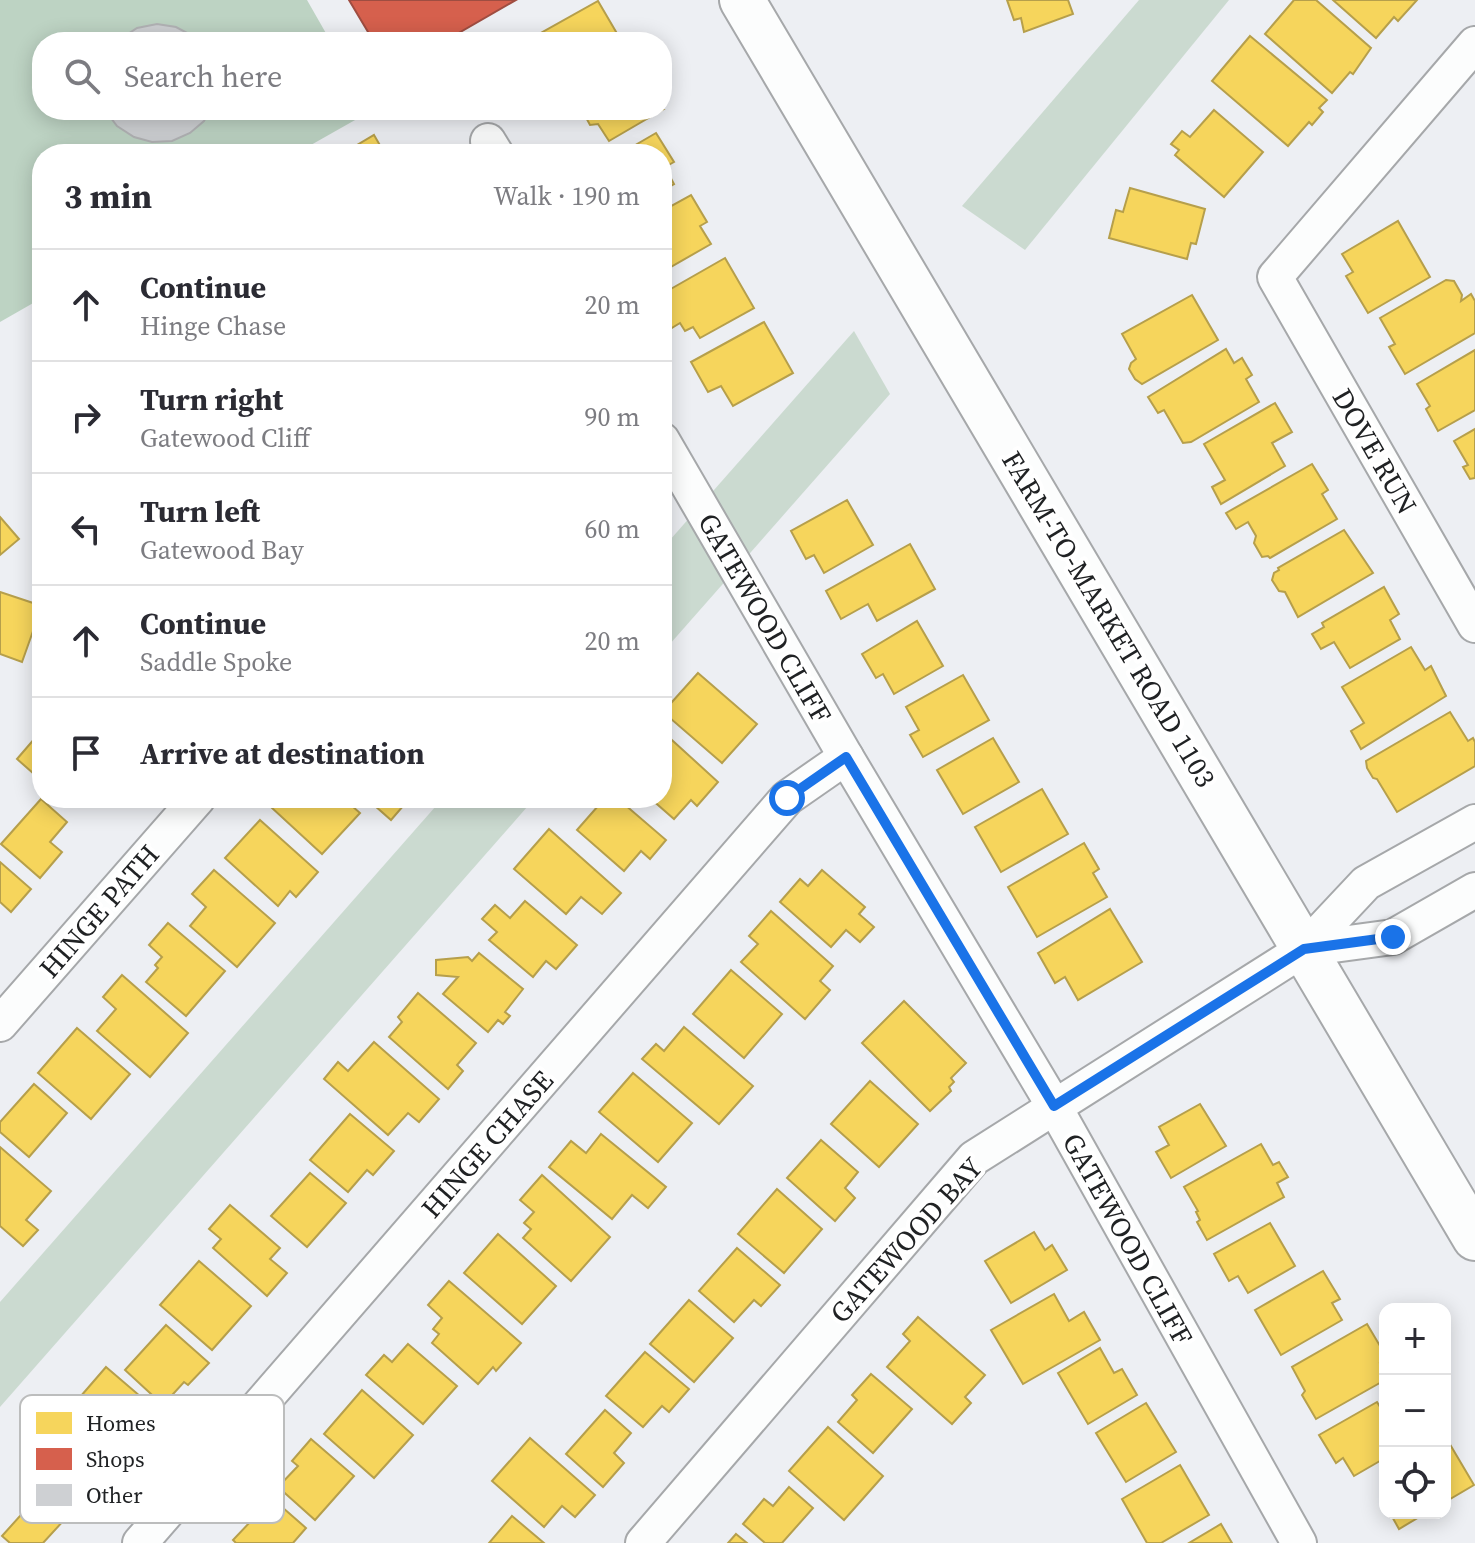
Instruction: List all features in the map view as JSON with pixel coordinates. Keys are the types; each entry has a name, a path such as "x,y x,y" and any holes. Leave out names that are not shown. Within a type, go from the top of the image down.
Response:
{"main road":[{"name":"FARM-TO-MARKET ROAD 1103","path":"742,0 1475,1238"}],"street":[{"name":"DOVE RUN","path":"1475,44 1275,277 1475,625"},
{"name":"GATEWOOD CLIFF","path":"672,457 1054,1106 1299,1543"},
{"name":"HINGE CHASE","path":"269,1395 787,798 846,757"},
{"name":"HINGE PATH","path":"0,1024 189,808"},
{"path":"1304,949 1366,883 1475,822"},
{"path":"1304,949 1393,937 1475,890"},
{"name":"GATEWOOD BAY","path":"643,1543 974,1158 1304,949"},
{"name":"HINGE CHASE","path":"140,1543 157,1523"}],"shaded area":[{"path":"1139,0 1229,0 1025,250 962,206"},
{"path":"854,331 890,394 672,642 672,538"},
{"path":"434,808 526,808 0,1407 0,1302"}],"green space":[{"path":"0,0 307,0 325,32 32,32 32,120 355,120 313,144 32,144 32,304 0,322"}],"building: Homes":[{"path":"1007,0 1068,0 1073,14 1024,32 1021,18 1014,20"},
{"path":"1294,0 1316,0 1371,48 1353,74 1350,72 1332,93 1265,34"},
{"path":"1333,0 1417,0 1398,21 1394,17 1376,38"},
{"path":"598,1 616,32 543,32"},
{"path":"1250,36 1327,100 1319,108 1323,112 1312,125 1309,122 1288,146 1212,81"},
{"path":"1214,110 1263,152 1224,197 1175,155 1179,150 1171,144 1182,131 1190,137"},
{"path":"587,120 645,120 609,141 598,124 590,125"},
{"path":"656,133 663,144 637,144"},
{"path":"374,135 379,144 359,144"},
{"path":"1130,188 1205,209 1196,244 1191,243 1187,259 1109,238 1116,210 1123,212"},
{"path":"691,195 707,222 700,226 711,244 672,266 672,205"},
{"path":"1398,221 1430,277 1368,313 1346,276 1353,272 1342,254"},
{"path":"725,258 754,308 700,338 693,327 685,331 680,323 672,328 672,288"},
{"path":"1446,280 1454,281 1462,295 1461,301 1471,294 1475,301 1475,333 1405,374 1389,347 1395,344 1380,318"},
{"path":"1192,295 1218,340 1142,384 1129,369 1136,359 1122,334"},
{"path":"764,322 793,373 733,406 721,386 708,392 691,362"},
{"path":"1226,349 1234,363 1242,358 1252,375 1246,379 1259,402 1191,442 1183,443 1164,410 1158,413 1148,397"},
{"path":"1475,350 1475,410 1438,431 1426,409 1430,406 1417,384"},
{"path":"1275,403 1292,432 1272,443 1285,466 1221,504 1212,487 1225,480 1204,444"},
{"path":"1475,429 1475,478 1470,479 1463,467 1468,465 1454,441"},
{"path":"1312,464 1328,490 1322,494 1337,519 1270,558 1262,557 1248,522 1236,529 1226,513"},
{"path":"847,500 873,545 824,573 814,555 806,559 791,531"},
{"path":"0,517 19,539 0,555"},
{"path":"1344,530 1373,573 1298,617 1285,592 1279,591 1272,580 1274,573"},
{"path":"910,544 935,589 877,621 868,604 841,619 826,591"},
{"path":"1384,587 1399,614 1390,620 1400,639 1350,668 1334,642 1321,649 1312,634 1324,627 1322,623"},
{"path":"0,592 32,603 32,634 22,662 0,654"},
{"path":"917,621 943,666 894,694 883,674 876,678 862,654"},
{"path":"1411,647 1425,670 1431,666 1446,696 1361,749 1351,731 1364,723 1342,687"},
{"path":"698,673 757,724 722,763 672,720 672,702"},
{"path":"963,675 989,720 923,757 910,735 919,730 906,707"},
{"path":"1450,712 1468,741 1473,738 1475,742 1475,766 1397,812 1377,779 1373,778 1366,761"},
{"path":"993,738 1019,782 963,814 937,770"},
{"path":"672,740 718,782 697,806 691,800 674,819 661,808 672,808"},
{"path":"32,742 32,772 17,759"},
{"path":"1042,789 1068,834 1001,872 975,827"},
{"path":"33,808 51,808 67,822 50,842 62,852 40,878 1,844"},
{"path":"272,808 354,808 360,813 322,854"},
{"path":"377,808 401,808 391,820"},
{"path":"596,808 629,808 666,840 650,859 641,851 624,871 577,830"},
{"path":"260,820 318,872 296,897 290,891 278,906 225,858"},
{"path":"549,829 621,893 602,914 581,897 566,914 514,869"},
{"path":"1084,843 1099,869 1093,873 1107,897 1037,937 1008,887"},
{"path":"0,862 31,889 11,912 0,902"},
{"path":"214,870 275,923 237,967 190,926 206,907 192,894"},
{"path":"822,870 865,907 859,914 874,927 860,942 846,930 831,947 780,902 800,879 808,886"},
{"path":"525,901 577,945 556,969 546,961 533,977 489,940 497,932 482,919 495,905 510,918"},
{"path":"1110,909 1142,962 1078,1000 1065,977 1055,983 1038,953"},
{"path":"771,911 833,966 820,981 830,990 805,1019 741,962 758,944 749,936"},
{"path":"168,923 225,971 186,1016 146,982 158,968 155,965 162,957 149,945"},
{"path":"479,953 523,989 505,1012 510,1016 503,1024 498,1020 488,1032 443,994 458,977 436,975 436,960 468,957 472,961"},
{"path":"731,970 782,1014 744,1058 693,1014"},
{"path":"122,975 188,1033 150,1077 97,1031 116,1009 103,997"},
{"path":"418,993 476,1043 457,1065 463,1071 448,1089 389,1037 402,1022 398,1017"},
{"path":"904,1001 966,1063 951,1078 954,1082 949,1087 951,1091 930,1111 862,1043"},
{"path":"684,1027 753,1086 719,1124 642,1059 656,1044 664,1051"},
{"path":"77,1028 130,1074 91,1119 38,1073"},
{"path":"374,1042 439,1099 419,1122 408,1113 388,1135 324,1079 338,1062 348,1071"},
{"path":"633,1073 692,1123 658,1162 599,1112"},
{"path":"870,1081 918,1124 879,1167 831,1124"},
{"path":"34,1084 67,1113 29,1157 0,1132 0,1122"},
{"path":"1200,1104 1226,1146 1171,1178 1156,1152 1169,1145 1159,1127"},
{"path":"350,1114 394,1151 373,1175 367,1170 348,1192 310,1160"},
{"path":"601,1134 666,1187 648,1208 632,1195 612,1219 549,1167 571,1141 586,1153"},
{"path":"821,1140 858,1172 845,1188 855,1198 835,1221 787,1178"},
{"path":"1261,1144 1273,1165 1279,1162 1288,1177 1277,1183 1284,1197 1207,1240 1197,1222 1200,1220 1198,1211 1184,1187"},
{"path":"0,1147 51,1191 26,1220 38,1230 23,1246 0,1226"},
{"path":"310,1173 346,1203 307,1247 271,1216"},
{"path":"542,1175 610,1237 571,1281 523,1238 531,1229 524,1223 534,1212 520,1200"},
{"path":"777,1189 822,1229 784,1273 738,1234"},
{"path":"230,1205 280,1248 270,1259 287,1273 267,1296 213,1248 221,1239 209,1229"},
{"path":"1270,1223 1295,1266 1248,1293 1238,1276 1229,1281 1214,1254"},
{"path":"1034,1232 1045,1250 1052,1245 1067,1270 1011,1303 985,1261"},
{"path":"498,1234 556,1286 522,1324 464,1273"},
{"path":"737,1248 780,1285 761,1306 754,1300 734,1322 699,1291"},
{"path":"199,1261 251,1306 212,1350 160,1305"},
{"path":"1323,1271 1340,1299 1332,1303 1342,1320 1281,1355 1255,1310"},
{"path":"449,1281 521,1343 496,1371 493,1367 478,1384 432,1343 439,1334 433,1329 442,1318 428,1305"},
{"path":"1054,1294 1069,1321 1084,1312 1100,1340 1023,1384 991,1330"},
{"path":"689,1300 733,1338 694,1382 650,1344"},
{"path":"918,1317 985,1375 965,1397 971,1403 952,1424 887,1367 910,1341 903,1334"},
{"path":"1367,1324 1379,1344 1379,1383 1316,1419 1302,1395 1305,1391 1292,1367"},
{"path":"166,1325 209,1363 188,1385 184,1382 172,1395 152,1395 125,1370"},
{"path":"408,1344 457,1386 423,1424 366,1375 384,1355 392,1362"},
{"path":"1100,1348 1114,1373 1122,1369 1137,1395 1088,1424 1058,1373"},
{"path":"645,1352 689,1389 669,1412 662,1406 643,1427 606,1396"},
{"path":"106,1367 139,1395 82,1395"},
{"path":"871,1374 912,1409 873,1453 838,1422 857,1400 852,1395"},
{"path":"362,1390 413,1435 374,1478 324,1434"},
{"path":"1377,1402 1379,1405 1379,1461 1354,1476 1343,1458 1336,1463 1319,1435"},
{"path":"1146,1403 1176,1452 1126,1482 1096,1433"},
{"path":"605,1410 631,1433 614,1453 624,1463 603,1487 566,1454"},
{"path":"828,1427 883,1476 844,1520 789,1471"},
{"path":"530,1438 595,1495 575,1517 562,1506 544,1527 492,1481"},
{"path":"311,1439 354,1476 315,1520 284,1492 284,1481 298,1466 292,1461"},
{"path":"1451,1446 1474,1485 1451,1498"},
{"path":"1180,1465 1209,1515 1161,1543 1147,1543 1122,1499"},
{"path":"789,1487 813,1508 782,1543 765,1543 743,1524 764,1499 773,1506"},
{"path":"284,1509 306,1528 293,1543 236,1543 233,1540 249,1523 284,1523"},
{"path":"20,1516 20,1523 61,1523 43,1543 10,1543 2,1536"},
{"path":"512,1516 544,1543 489,1543"},
{"path":"1393,1519 1416,1519 1399,1529"},
{"path":"1221,1524 1232,1543 1189,1543"},
{"path":"736,1534 747,1543 728,1543"}],"building: Shops":[{"path":"349,0 516,0 460,32 368,32"}],"building: Other":[{"path":"157,24 185,32 131,32"},
{"path":"112,120 205,120 190,133 172,141 152,142 134,137"}],"route":[{"path":"787,798 846,757 1054,1106 1304,949 1393,937"}]}
